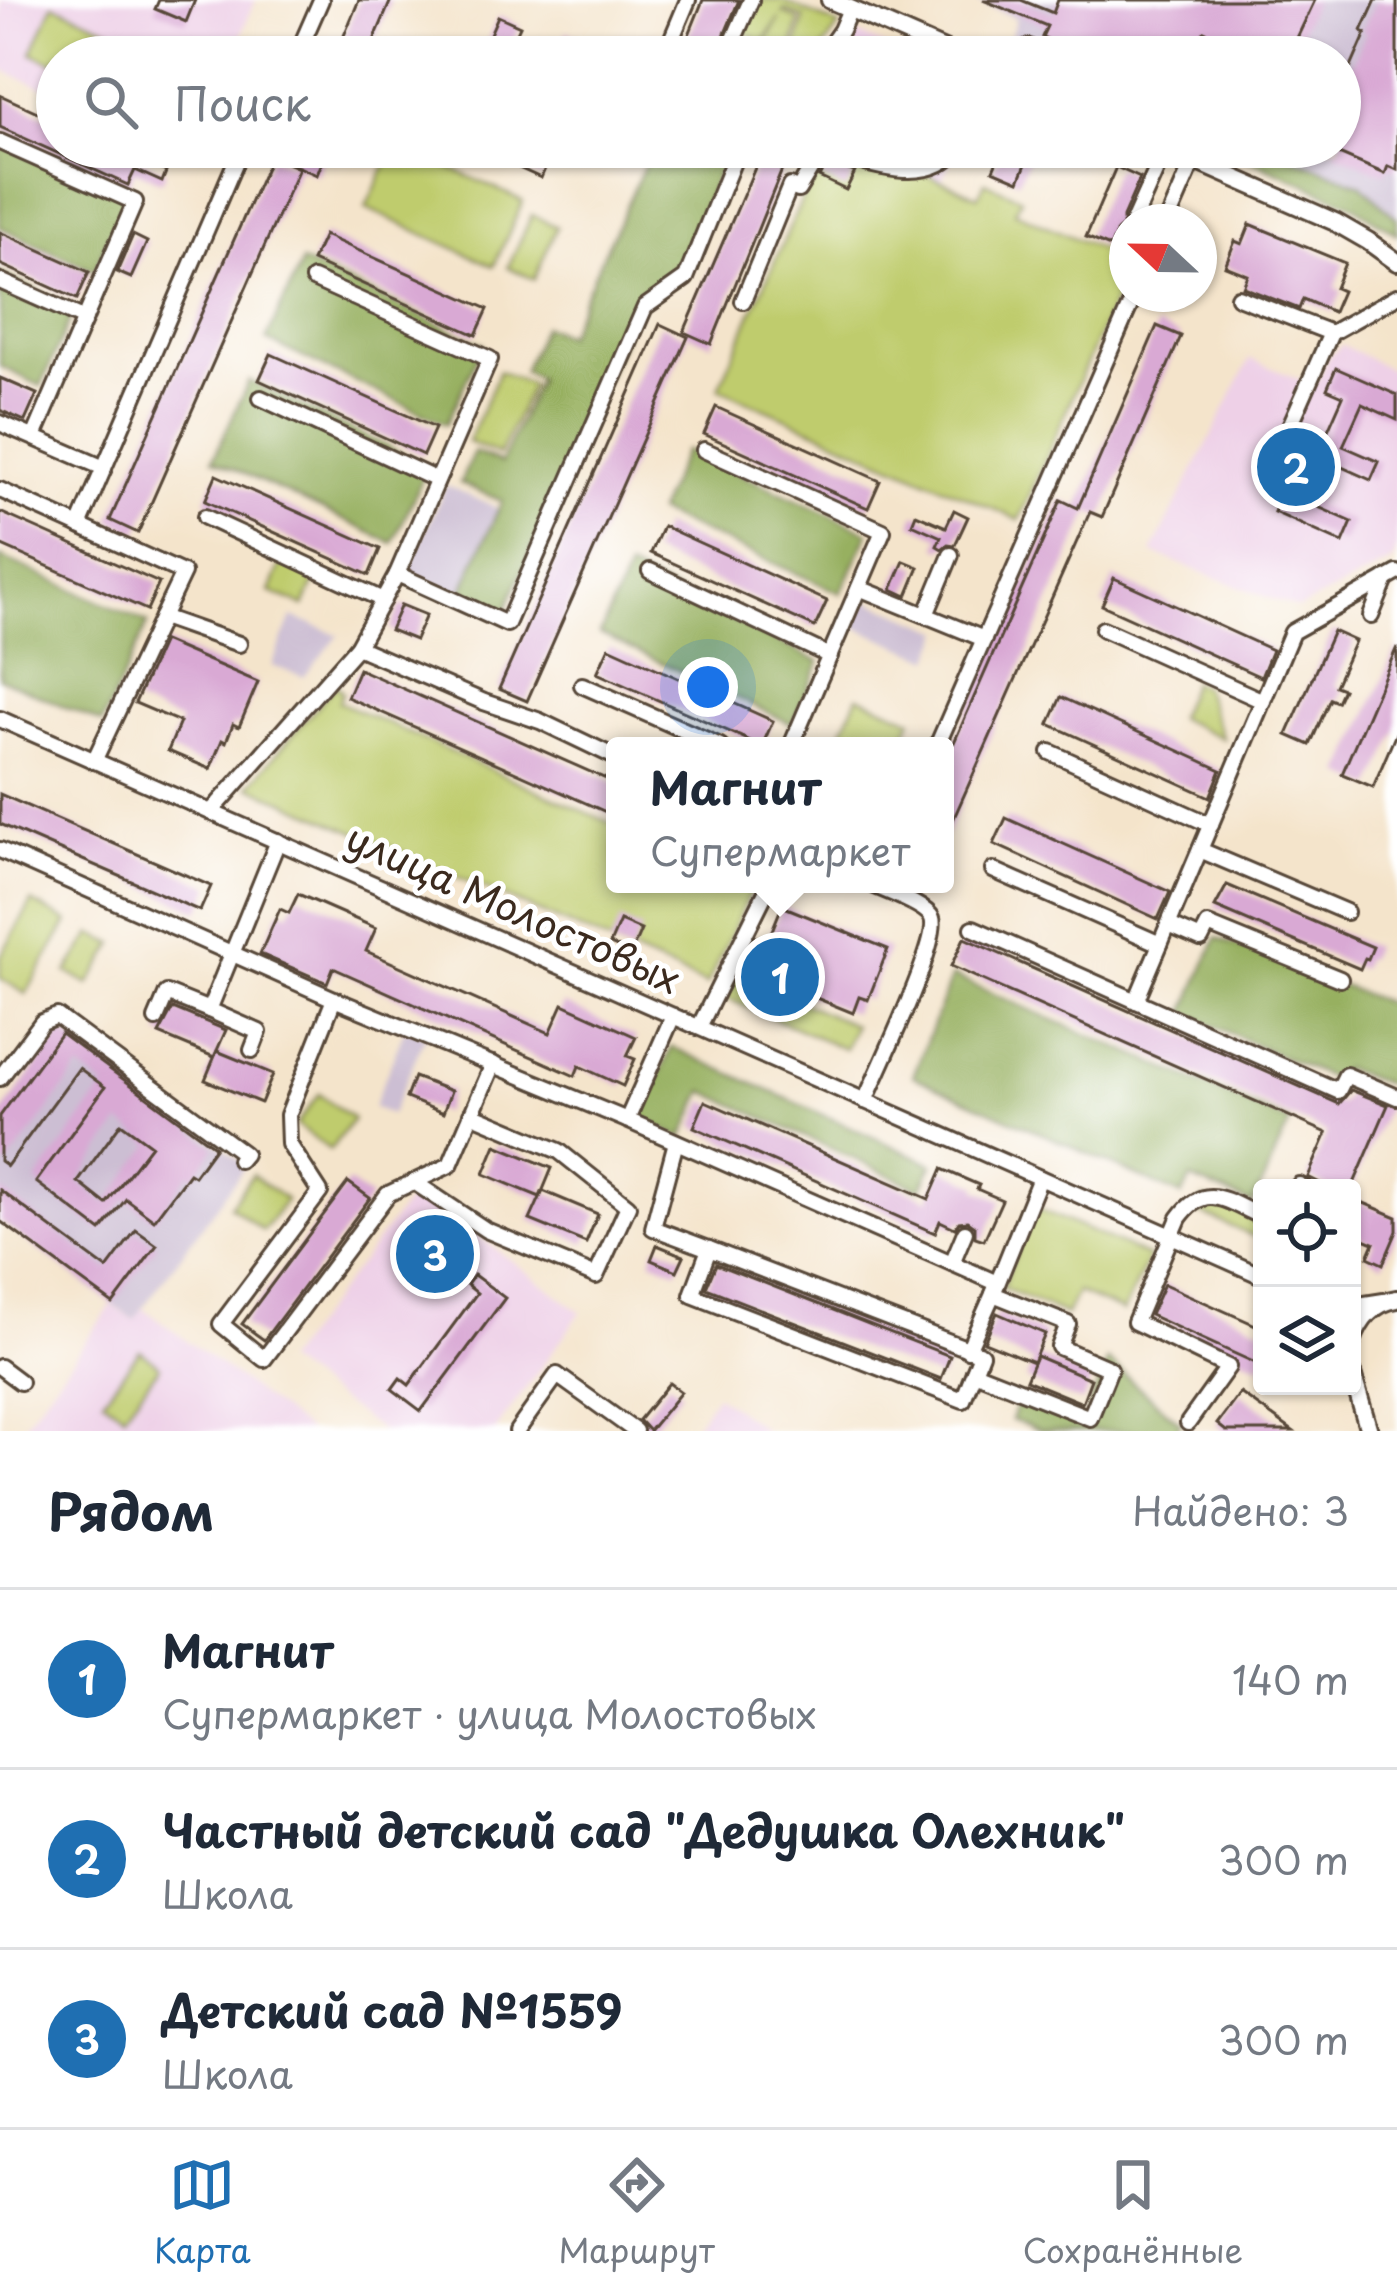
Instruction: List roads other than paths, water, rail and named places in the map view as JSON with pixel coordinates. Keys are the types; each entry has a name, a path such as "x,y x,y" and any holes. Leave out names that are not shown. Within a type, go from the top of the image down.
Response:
{"main road":[{"path":"840,3 913,36"},
{"path":"1212,168 1335,222 1397,262"},
{"path":"1361,1322 1373,1308 1393,1299"},
{"path":"1358,1395 1369,1431"}],"street":[{"path":"305,36 321,0"},
{"path":"673,36 688,0"},
{"path":"735,36 751,0"},
{"path":"837,36 841,30 840,3"},
{"path":"0,142 36,158"},
{"path":"34,437 135,202 58,168"},
{"path":"79,526 233,168"},
{"path":"397,574 507,624 645,307 686,278 731,168"},
{"path":"743,302 790,186 798,190 811,168"},
{"path":"895,168 935,168"},
{"path":"1141,204 1156,168"},
{"path":"1175,204 1191,168"},
{"path":"211,812 357,647 397,574 490,359 313,279"},
{"path":"0,281 85,319"},
{"path":"1266,480 1330,333 1397,296"},
{"path":"1238,298 1330,333"},
{"path":"941,737 1127,312"},
{"path":"261,398 437,480"},
{"path":"0,423 104,468"},
{"path":"704,450 883,531 795,737"},
{"path":"0,490 183,573 94,760"},
{"path":"205,517 382,600"},
{"path":"926,615 951,555"},
{"path":"650,571 830,656"},
{"path":"1371,616 1392,576"},
{"path":"1136,1001 1292,632 1392,576"},
{"path":"859,588 984,639"},
{"path":"162,616 239,644"},
{"path":"1103,629 1263,701"},
{"path":"357,647 606,753"},
{"path":"582,685 700,737"},
{"name":"улица Молостовых","path":"0,719 1253,1272"},
{"path":"1050,752 1211,825"},
{"path":"209,1010 278,841"},
{"path":"0,850 952,1264 1068,1324 1059,1347 1110,1369 1090,1418 974,1372"},
{"path":"1200,850 1346,911"},
{"path":"994,870 1160,944"},
{"path":"699,1027 766,893"},
{"path":"865,1101 927,957 932,927 926,911 889,893"},
{"path":"1168,925 1201,939 1208,925 1340,979"},
{"path":"973,928 1339,1091 1346,1075 1397,1096"},
{"path":"156,1018 166,993 259,1032 252,1050"},
{"path":"334,999 288,1115 289,1144 320,1192 220,1324 264,1359 388,1194 450,1165 493,1064"},
{"path":"0,1078 42,1022 57,1016 244,1154 239,1160"},
{"path":"627,1120 673,1016"},
{"path":"414,1182 486,1230 596,1276 628,1206 559,1151 471,1114"},
{"path":"676,1142 653,1228 709,1249 968,1350 981,1354 963,1400 692,1295 709,1249"},
{"path":"968,1350 1040,1178"},
{"path":"1188,1424 1228,1367 1136,1322 1179,1218 1197,1197 1208,1195 1253,1213"},
{"path":"952,1264 965,1232"},
{"path":"1361,1304 1393,1299"},
{"path":"0,1367 20,1382"},
{"path":"517,1431 557,1376 635,1431"}],"place":[{"name":"Частный детский сад \"Дедушка Олехник\"","path":"1296,467"},
{"name":"Магнит","path":"780,977"},
{"name":"Детский сад №1559","path":"435,1254"}]}
